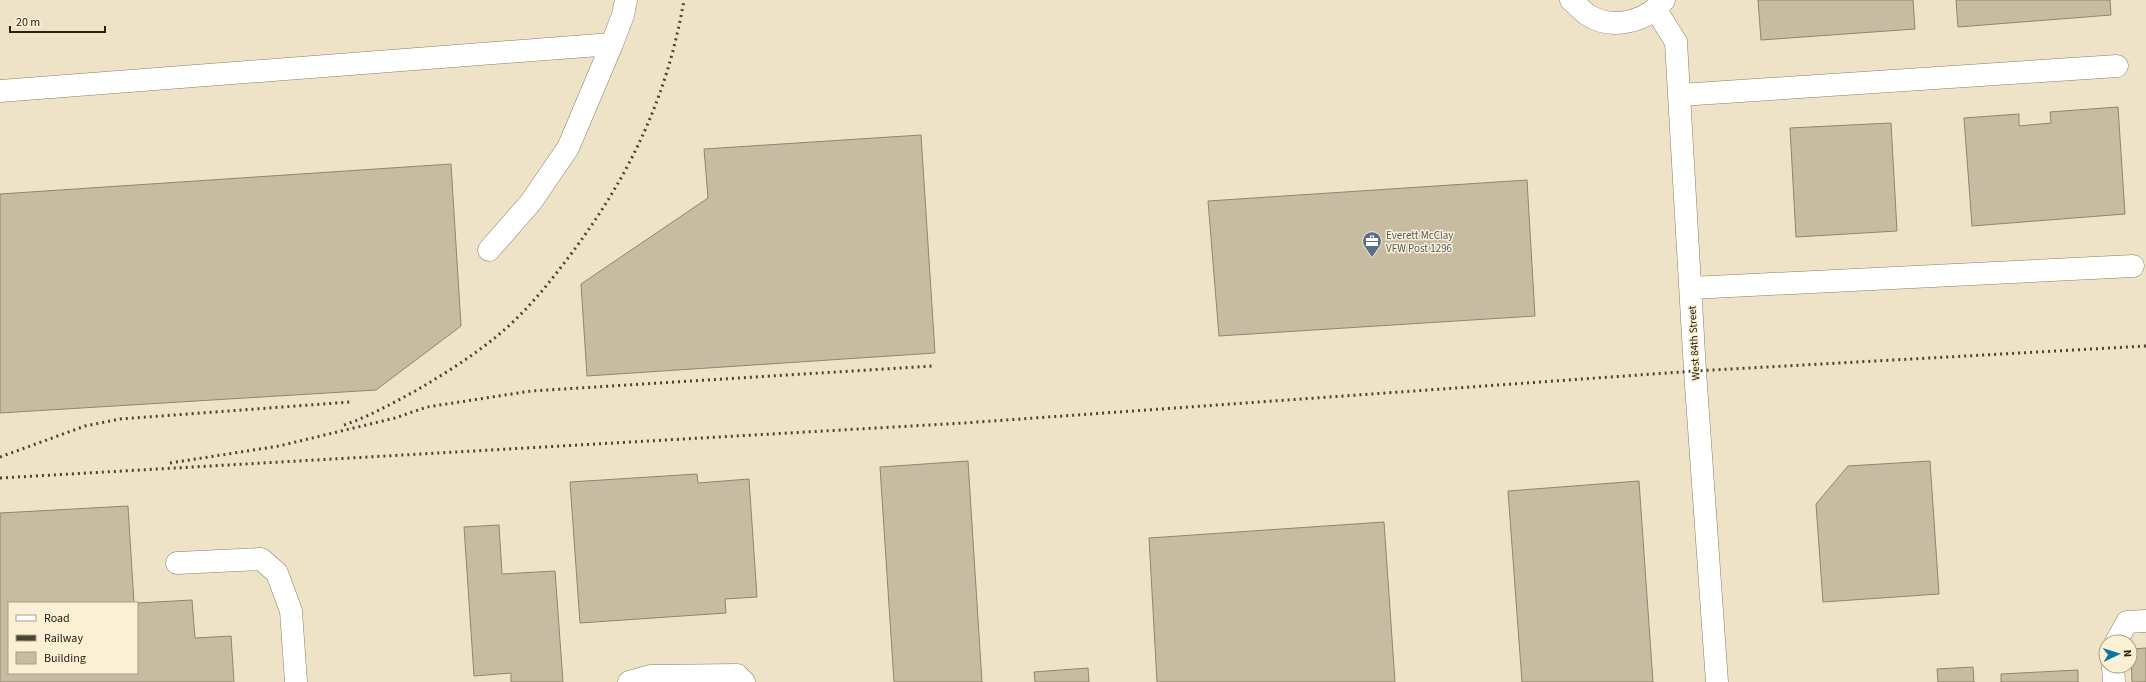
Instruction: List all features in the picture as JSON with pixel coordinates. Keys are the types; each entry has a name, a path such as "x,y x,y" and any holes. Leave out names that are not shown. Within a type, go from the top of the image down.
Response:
{"street":[{"path":"488,250 531,202 568,148 612,44 623,15 626,0"},
{"name":"West 84th Street","path":"1571,0 1589,15 1611,23 1635,21 1660,5 1676,42 1692,288 1696,379 1717,682"},
{"path":"0,91 612,44"},
{"path":"1680,95 2117,66"},
{"path":"1692,288 2133,266"},
{"path":"178,563 261,559 277,573 291,611 296,682"},
{"path":"2120,634 2127,622 2146,621"},
{"path":"629,682 650,676 737,675 744,682"}],"building":[{"path":"1758,0 1913,0 1915,29 1761,40"},
{"path":"1956,0 2110,0 2111,15 1958,27"},
{"path":"2118,107 2125,214 1972,226 1964,118 2019,114 2019,126 2051,123 2050,112"},
{"path":"1891,123 1897,231 1796,237 1790,128"},
{"path":"921,135 935,353 587,376 581,284 708,198 704,149"},
{"path":"451,164 461,326 376,390 0,413 0,194"},
{"name":"Everett McClay VFW Post 1296","path":"1527,180 1535,316 1219,336 1208,201"},
{"path":"968,461 982,682 894,682 880,467"},
{"path":"1930,461 1939,594 1823,602 1816,504 1848,466"},
{"path":"697,474 698,483 749,479 757,597 725,599 726,613 580,623 570,482"},
{"path":"1639,481 1653,682 1522,682 1508,491"},
{"path":"128,506 134,602 8,602 8,674 138,674 138,603 192,600 195,638 231,636 234,682 0,682 0,513"},
{"path":"1384,522 1395,682 1157,682 1149,538"},
{"path":"499,525 502,574 555,571 563,682 511,682 511,673 474,676 464,527"},
{"path":"2146,648 2146,682 2132,682 2132,674 2138,674 2138,649"},
{"path":"1973,667 1974,682 1938,682 1937,669"},
{"path":"1088,668 1089,682 1035,682 1034,672"},
{"path":"2078,670 2078,682 2001,682 2001,674"}],"railway":[{"path":"344,425 408,395 438,378 468,358 497,336 517,318 552,279 590,228 627,168 656,104 677,36 684,0"},
{"path":"0,478 964,423 1695,371 2146,346"},
{"path":"170,463 279,446 395,418 427,407 531,391 932,366"},
{"path":"0,457 85,426 120,419 350,402"}],"place":[{"name":"Everett McClay VFW Post 1296","path":"1372,258"}]}
